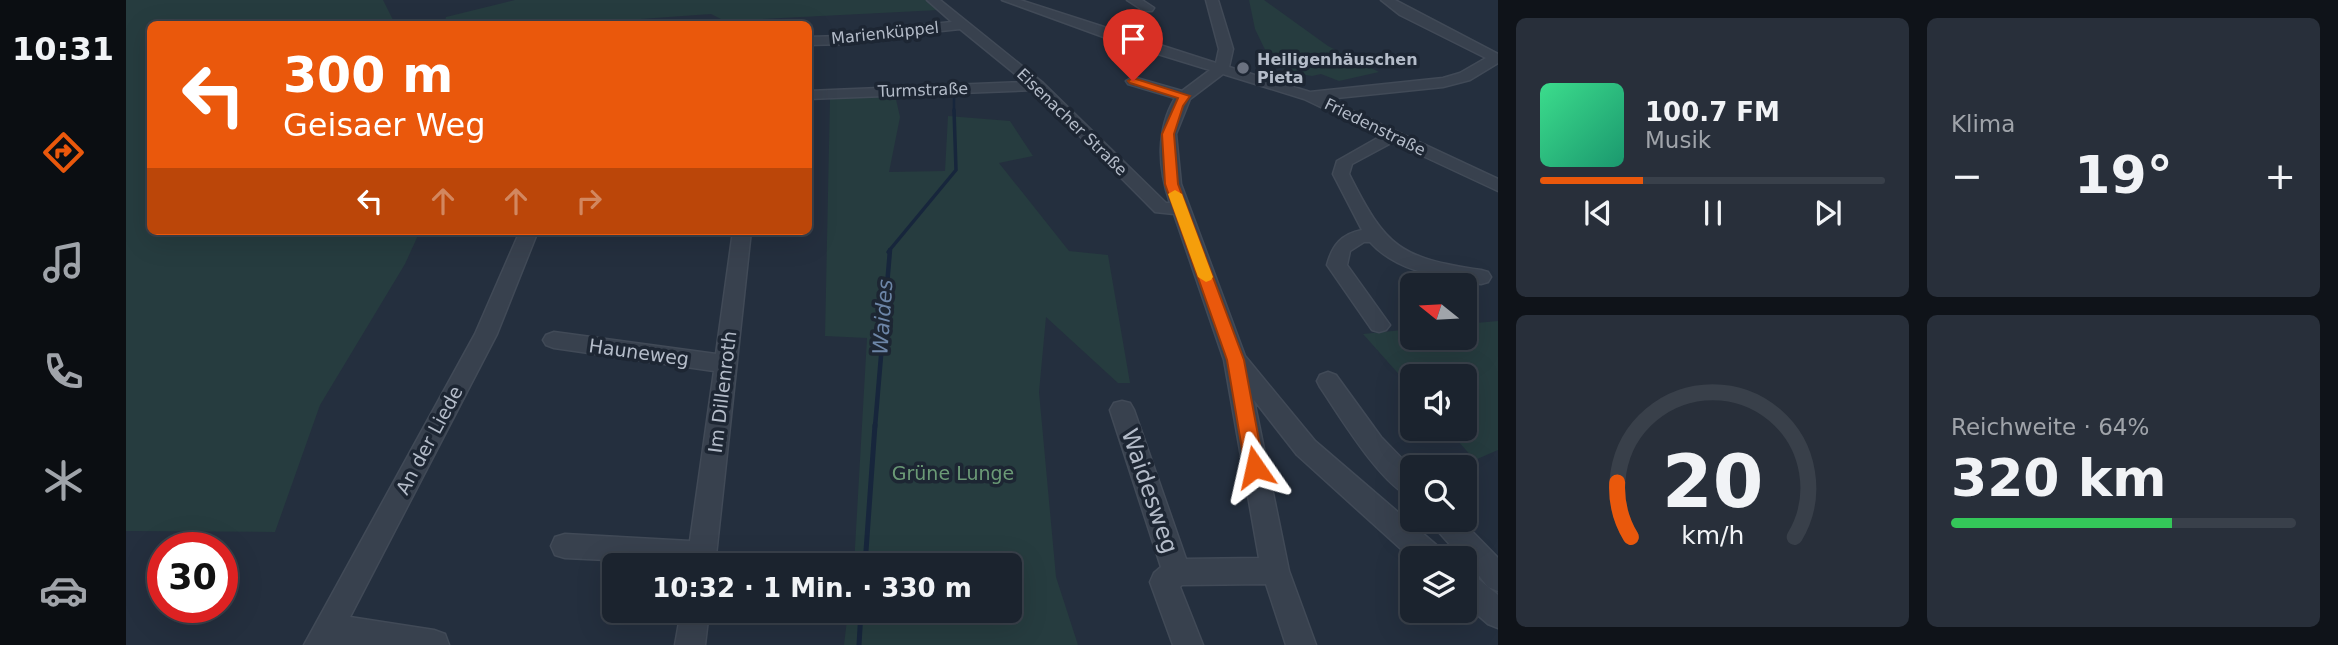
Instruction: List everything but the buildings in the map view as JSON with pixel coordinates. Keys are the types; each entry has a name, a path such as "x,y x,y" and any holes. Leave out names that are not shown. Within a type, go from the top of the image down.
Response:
{"street":[{"name":"Eisenacher Straße","path":"933,0 1038,86 1161,208 1180,209"},
{"path":"1133,0 1148,8"},
{"path":"1199,0 1204,8 1214,6 1226,49 1222,68 1184,96 1178,106 1168,134 1172,184 1235,360 1275,571 1301,645"},
{"path":"1387,0 1404,12 1497,58"},
{"name":"Friedenstraße","path":"1019,1 1114,36 1309,96 1498,186"},
{"name":"Marienküppel","path":"812,41 844,40 852,36 961,25"},
{"path":"1309,96 1427,87 1468,76 1480,64 1497,58"},
{"path":"1133,81 1184,96"},
{"name":"Turmstraße","path":"812,94 1038,86"},
{"path":"1393,136 1345,161 1341,167 1341,174 1373,236 1388,251 1421,267 1481,277"},
{"name":"An der Liede","path":"323,636 486,334 527,235"},
{"name":"Im Dillenroth","path":"703,553 741,235"},
{"path":"1373,236 1360,236 1341,248 1337,265 1379,325"},
{"name":"Hauneweg","path":"554,340 725,364"},
{"path":"1235,360 1306,448 1417,546"},
{"path":"1328,381 1372,444 1400,473"},
{"name":"Waidesweg","path":"1122,411 1177,572"},
{"path":"1455,532 1498,578"},
{"name":"Im Dillenroth","path":"565,546 634,553"},
{"name":"Waidesweg","path":"1188,645 1164,582 1177,572 1275,571"},
{"path":"1477,596 1498,614"},
{"path":"690,645 693,623"},
{"path":"323,636 434,645"}],"green space":[{"path":"126,0 383,0 394,21 147,21 147,235 418,235 405,264 320,405 275,532 126,531"},
{"path":"515,0 932,0 939,10 725,21 711,14 625,21 445,21 446,17"},
{"path":"1249,0 1264,0 1328,46 1379,72 1339,81 1321,74 1312,76 1287,72 1270,60 1255,29"},
{"name":"Grüne Lunge","path":"895,95 900,117 889,172 945,171 948,116 1010,121 1033,156 999,163 1069,251 1108,255 1130,383 1118,383 1046,317 1039,392 1056,577 1078,645 844,645 847,623 1022,623 1022,553 855,553 867,338 825,336 830,98"},
{"path":"1498,321 1498,450 1477,459 1477,455 1470,455 1458,441 1477,441 1477,364 1400,364 1400,376 1363,334 1400,330 1400,350 1477,350 1477,323"}],"waterway":[{"name":"Waides","path":"954,93 954,110"},
{"name":"Waides","path":"888,252 956,170 954,110"},
{"name":"Waides","path":"875,427 890,250"},
{"name":"Waides","path":"866,553 875,425"},
{"name":"Waides","path":"859,645 860,623"}],"slow traffic":[{"path":"1175,194 1206,277"}],"place":[{"name":"Heiligenhäuschen Pieta","path":"1243,68"}],"route":[{"path":"1133,81 1184,96 1168,134 1172,184 1235,360 1255,467"}]}
